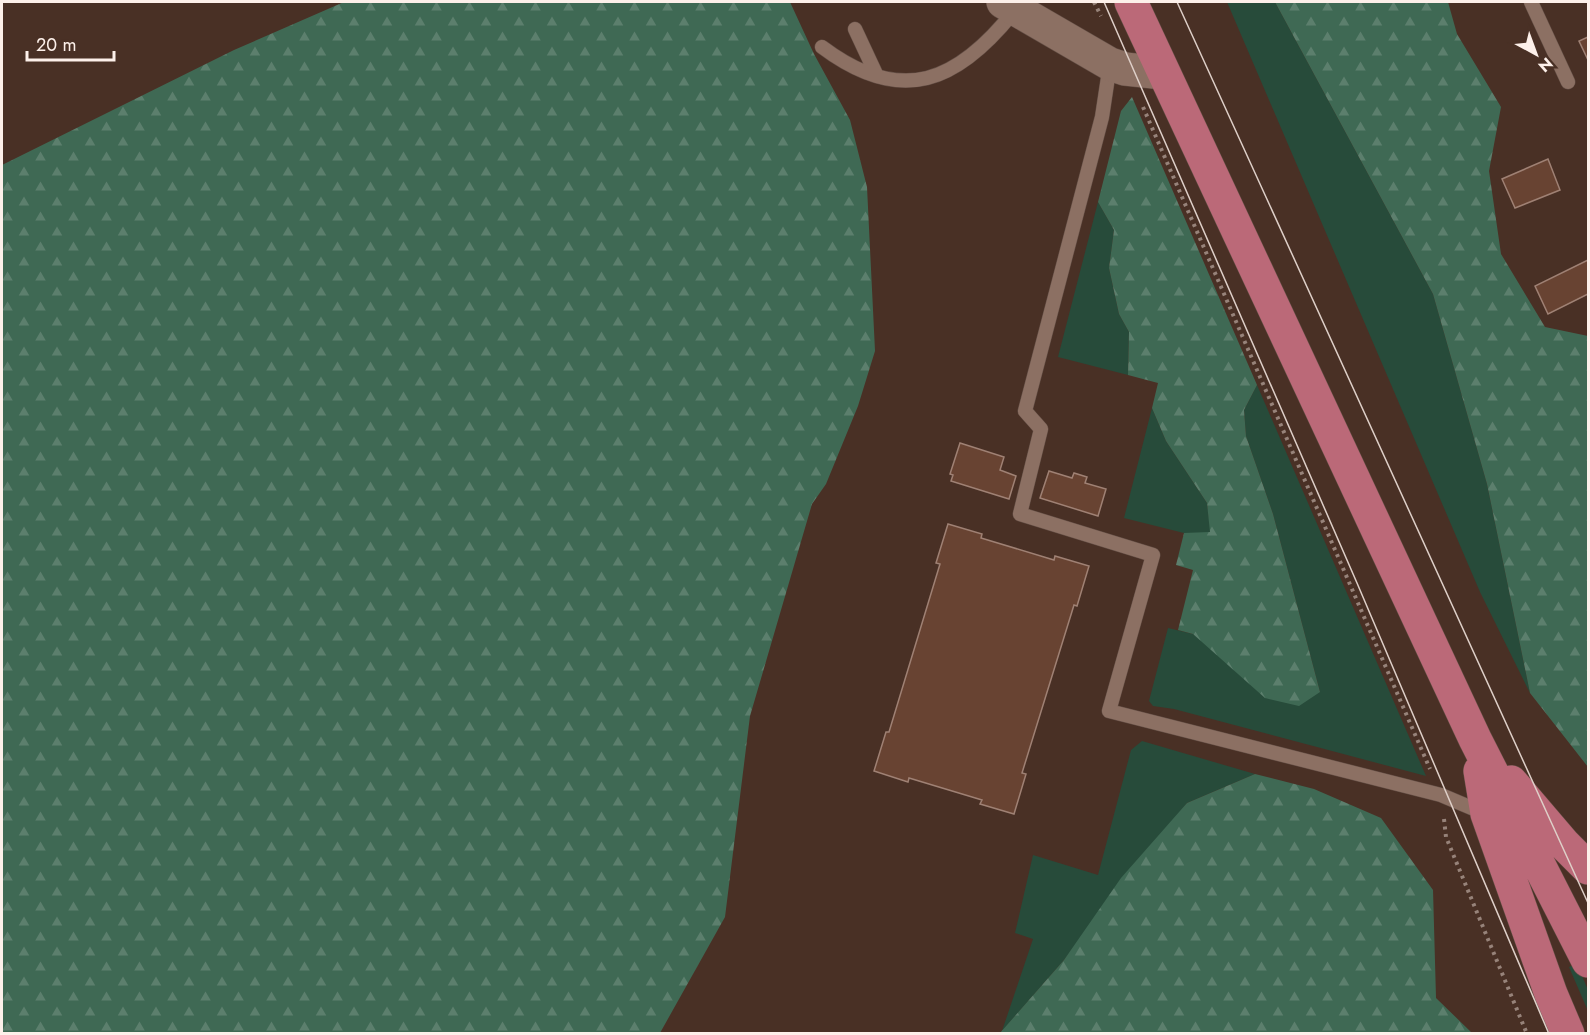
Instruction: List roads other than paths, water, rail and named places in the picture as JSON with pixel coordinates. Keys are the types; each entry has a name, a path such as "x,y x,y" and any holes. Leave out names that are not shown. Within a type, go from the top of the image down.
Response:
{"main road":[{"path":"1131,2 1475,740 1588,961"},
{"path":"1475,740 1487,814 1551,994 1568,1034"},
{"path":"1475,740 1563,844 1588,868"}],"street":[{"path":"1009,6 1117,66 1163,73"}],"lane":[{"path":"1531,2 1568,82"},
{"path":"822,46 840,60 876,74 894,80 916,81 942,75 963,63 1003,26 1009,6"},
{"path":"855,29 876,74"},
{"path":"1117,66 1024,411 1041,429 1020,514 1153,555 1109,711 1441,795 1487,814"}],"tram line":[{"path":"1104,2 1357,583 1549,1034"},
{"path":"1177,2 1588,903"}]}
